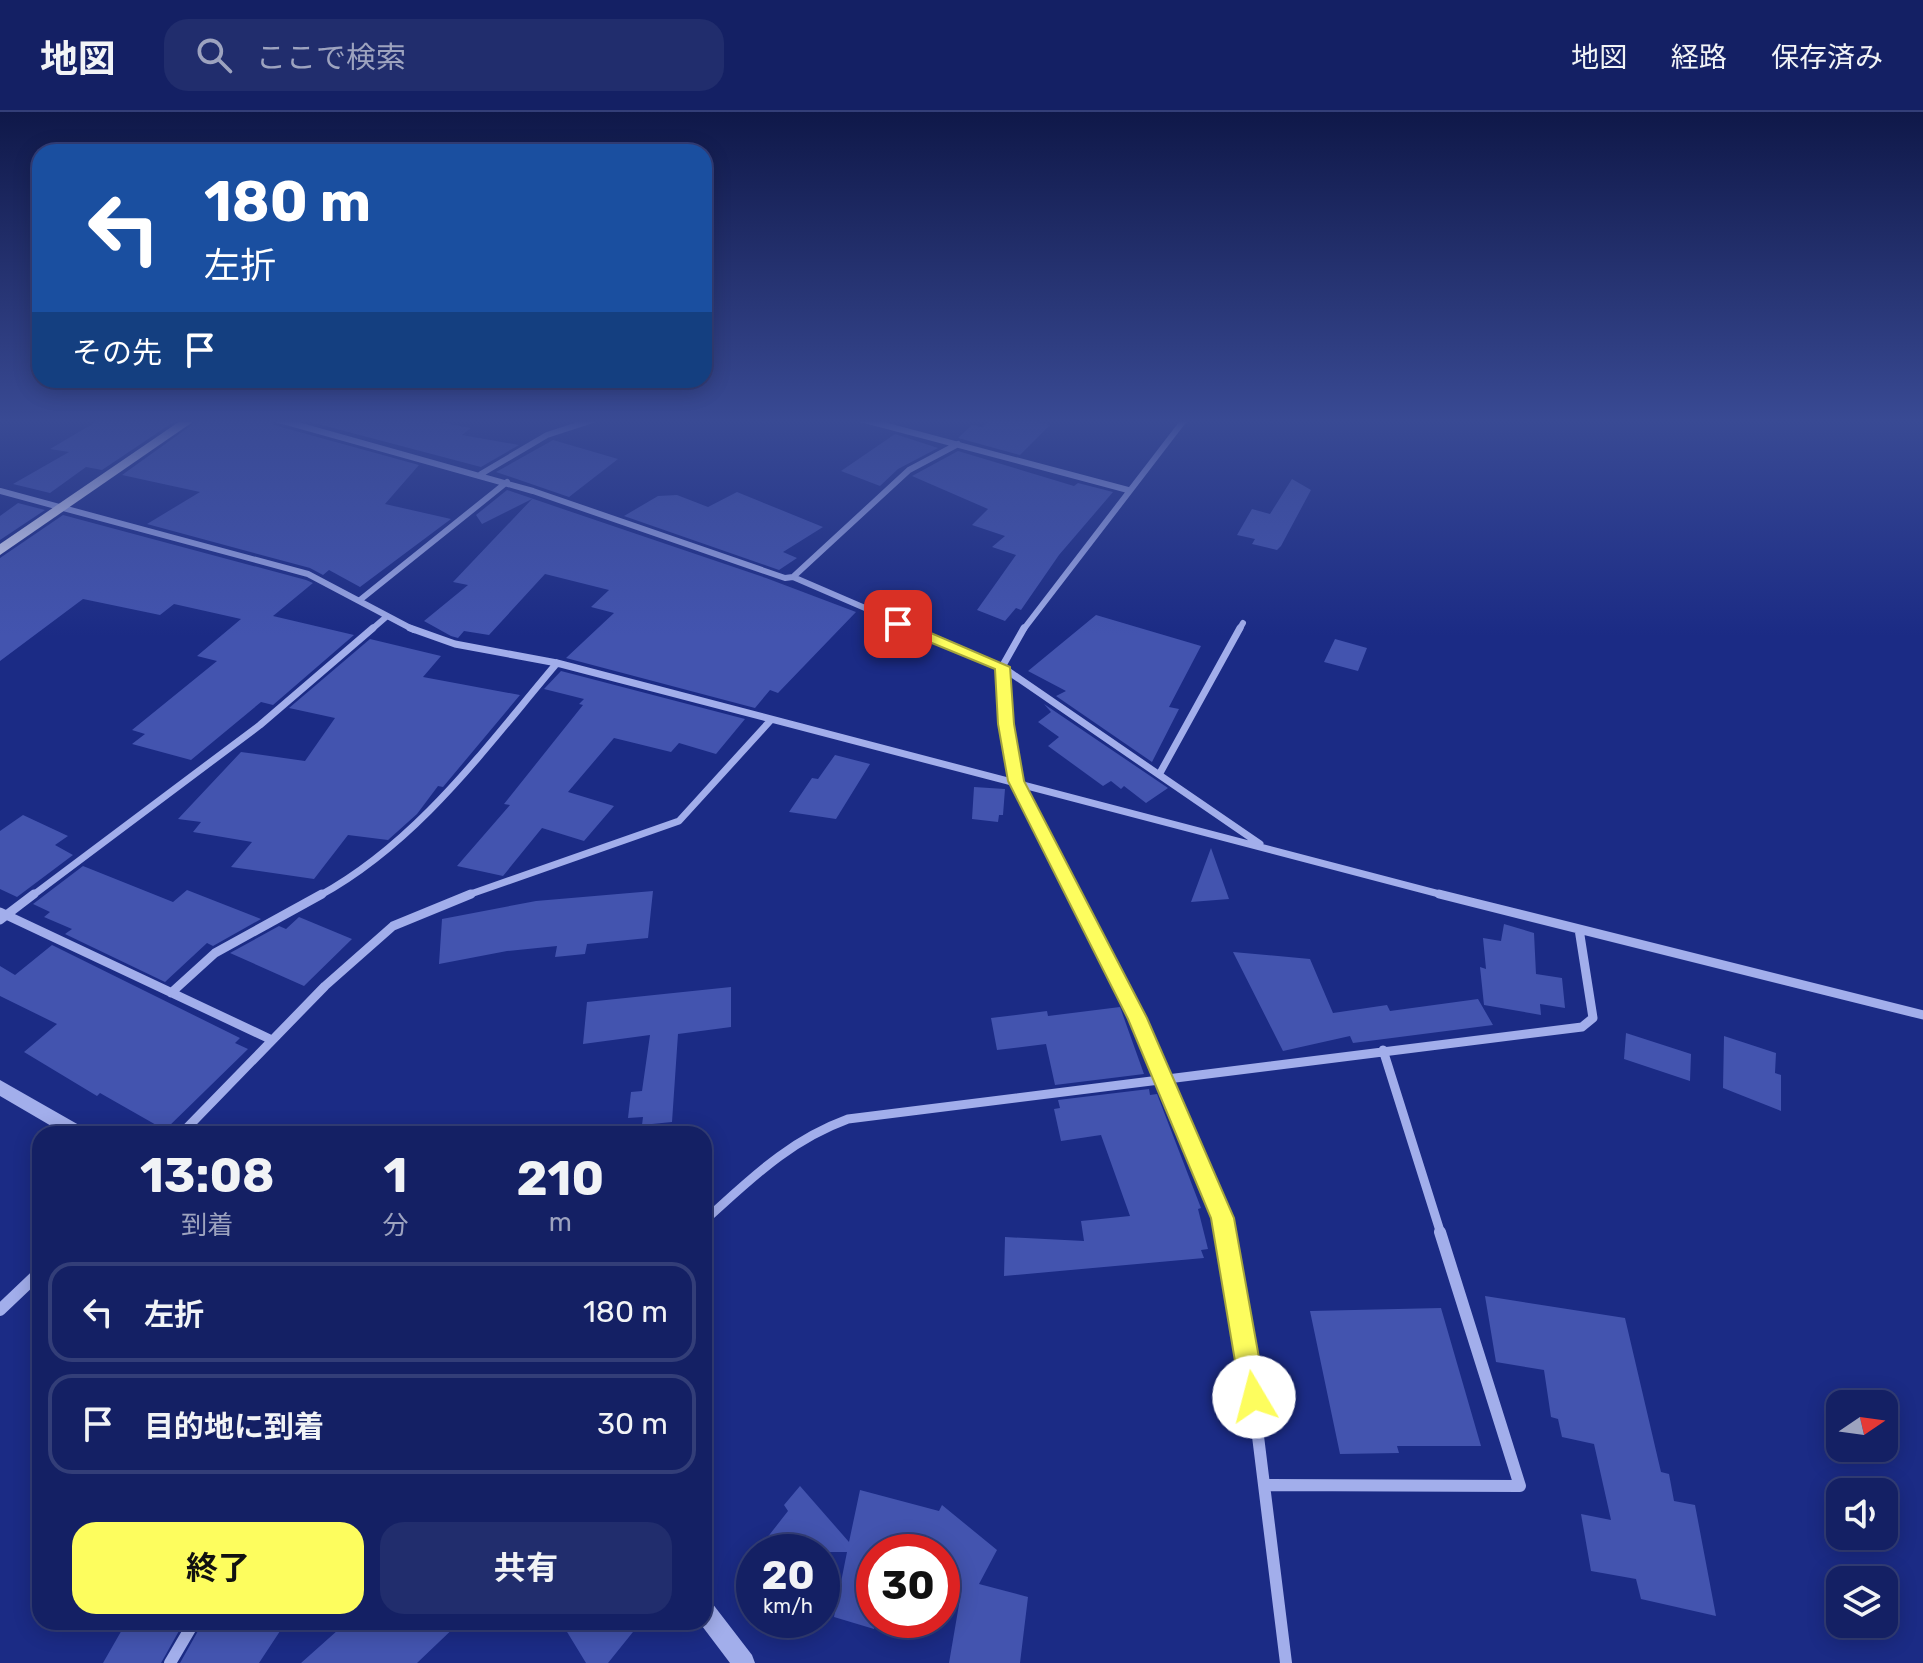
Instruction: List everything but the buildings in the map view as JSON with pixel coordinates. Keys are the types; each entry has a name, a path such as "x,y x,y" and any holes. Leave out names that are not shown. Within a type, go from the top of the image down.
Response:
{"main road":[{"path":"0,551 86,491"}],"street":[{"path":"1,491 334,582 386,617 427,635 557,663 770,721 1016,781 1579,929 1923,1015"},
{"path":"360,600 495,491"},
{"path":"536,491 710,548 785,578 793,577 1002,667 1264,847"},
{"path":"793,577 886,491"},
{"path":"1127,491 1014,641 1002,667 1006,724 1016,781 1165,1077 1222,1218 1246,1339 1286,1663"},
{"path":"272,1040 2,915 260,725 386,617"},
{"path":"1160,773 1243,623"},
{"path":"171,993 215,953 350,879 391,848 448,792 557,663"},
{"path":"189,1126 325,986 393,926 423,911 679,821 770,721"},
{"path":"712,1214 763,1168 810,1133 848,1119 1582,1027 1593,1018 1579,929"},
{"path":"1265,1485 1520,1486 1383,1050"},
{"path":"0,1087 66,1126"},
{"path":"0,1310 32,1280"},
{"path":"712,1621 744,1663"},
{"path":"170,1663 189,1630"}],"route":[{"path":"898,624 1002,667 1006,724 1016,781 1165,1077 1222,1218 1254,1397"}]}
